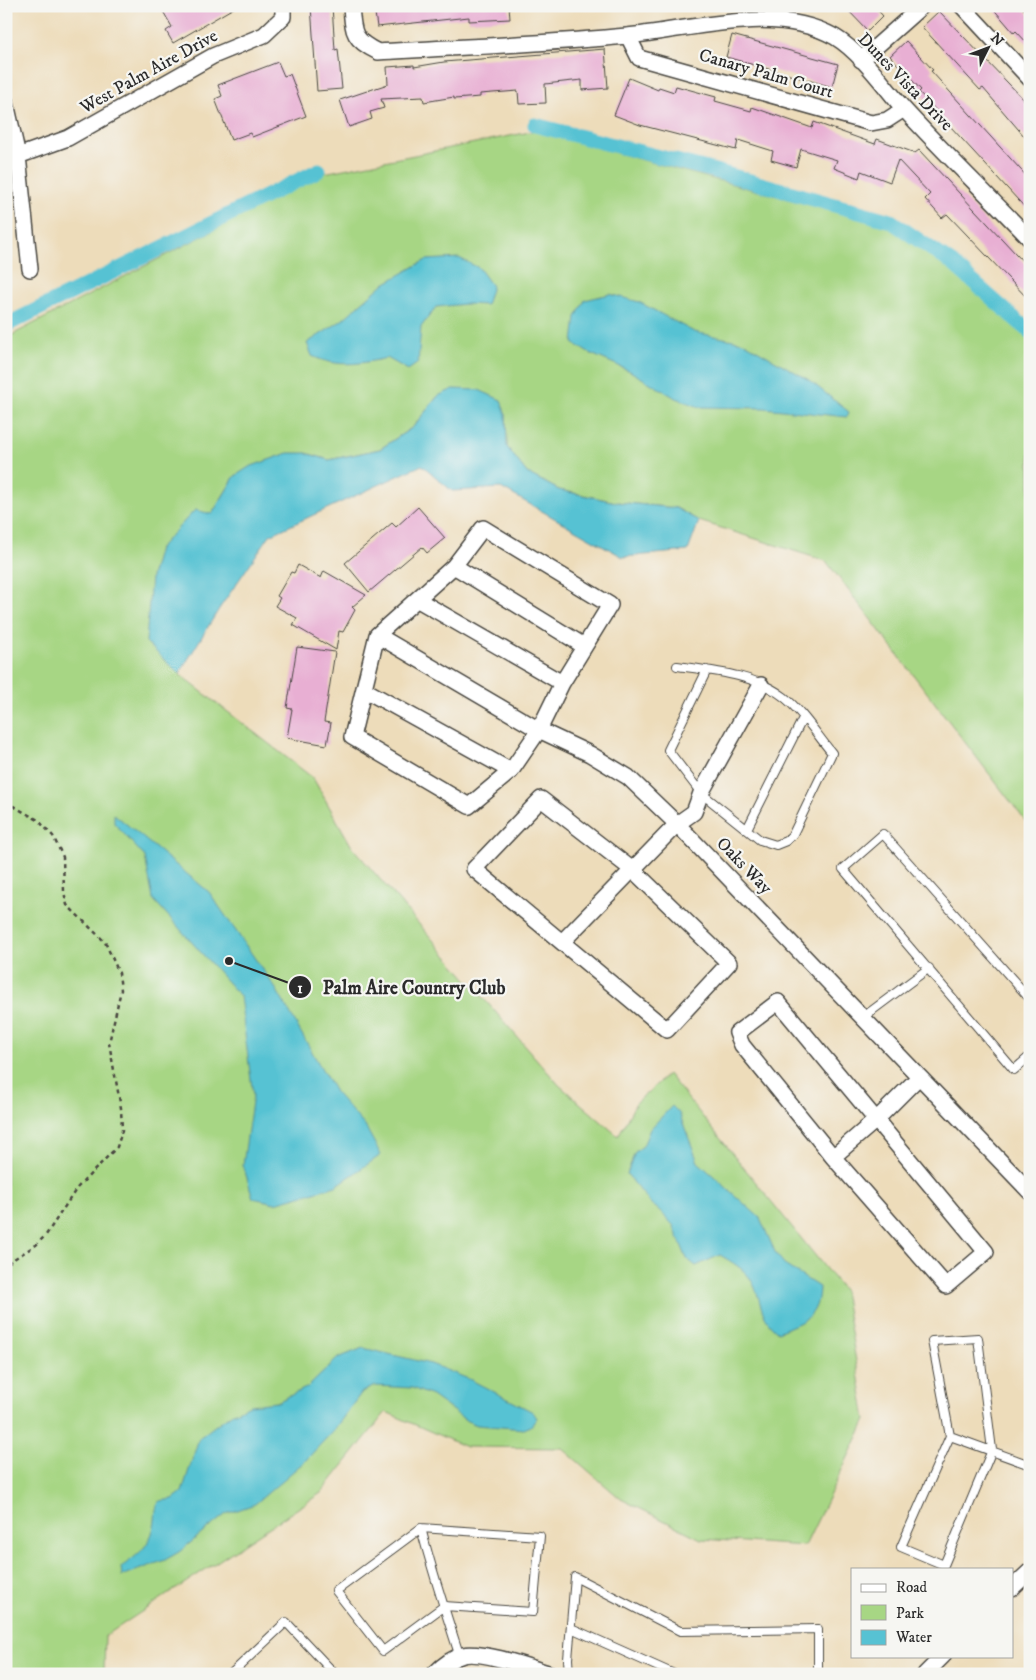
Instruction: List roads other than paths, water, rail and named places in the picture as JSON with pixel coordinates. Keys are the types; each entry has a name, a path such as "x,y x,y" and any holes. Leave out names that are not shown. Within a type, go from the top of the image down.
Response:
{"street":[{"name":"West Palm Aire Drive","path":"18,156 68,138 213,56 264,35 283,17 283,6"},
{"name":"Dunes Vista Drive","path":"351,6 353,32 363,45 378,52 628,36 716,24 782,21 813,27 837,38 861,60 904,109 1030,238"},
{"path":"861,60 922,6"},
{"path":"962,6 1030,79"},
{"name":"Canary Palm Court","path":"628,36 639,58 871,122 887,120 904,109"},
{"path":"6,103 18,156 30,269"},
{"path":"483,528 610,605 562,683 539,730 510,771 469,806 352,737 377,635 454,566 483,528"},
{"path":"454,566 584,646"},
{"path":"418,600 562,683"},
{"name":"Oaks Way","path":"377,635 539,730 590,754 628,777 677,824 1030,1192"},
{"path":"563,942 677,824 694,812 701,793 761,685"},
{"path":"365,690 510,771"},
{"path":"540,799 634,870 730,963 667,1030 563,942 474,869 540,799"},
{"path":"778,1002 986,1252 946,1286 833,1157 742,1045 737,1033 778,1002"},
{"path":"833,1157 876,1120 919,1077"},
{"path":"1014,1586 1030,1571"},
{"path":"434,1674 443,1665 465,1654 489,1657 551,1674"},
{"path":"925,1674 941,1658"}],"lane":[{"path":"677,666 707,670 750,679 761,685 784,698 832,753 793,834 786,841 776,845 760,840 701,793 668,750 707,670"},
{"path":"747,829 803,718"},
{"path":"1030,999 883,834 842,868 1014,1070 1030,1056"},
{"path":"862,1018 929,968"},
{"path":"978,1338 992,1450 944,1565 901,1546 950,1436 932,1341 978,1338"},
{"path":"950,1436 1030,1465"},
{"path":"420,1528 460,1656"},
{"path":"420,1528 540,1536 533,1612 444,1606 383,1651 336,1591 420,1528"},
{"path":"569,1674 575,1577 680,1631 818,1629 818,1674"},
{"path":"231,1674 286,1622 335,1674"},
{"path":"571,1628 674,1674"}],"water":[{"path":"459,258 479,268 492,286 486,305 466,304 436,307 421,327 418,363 408,370 387,358 349,364 331,362 312,356 307,343 341,321 382,285 426,260"},
{"path":"610,294 639,302 694,332 743,342 809,380 849,412 847,417 764,408 699,407 674,397 628,370 587,352 573,343 576,317 585,300"},
{"path":"453,389 479,390 501,400 506,415 507,447 527,473 559,490 616,502 676,508 699,521 688,551 623,557 501,488 452,491 422,465 270,535 219,609 179,674 146,642 151,577 159,548 195,510 212,514 235,476 249,467 288,453 306,453 329,460 380,449 413,427 438,396"},
{"path":"114,814 209,892 276,989 335,1092 365,1126 381,1155 336,1186 275,1203 253,1198 243,1165 253,1095 240,996 153,899 145,857 114,823"},
{"path":"672,1106 679,1113 698,1162 760,1218 776,1254 786,1266 819,1287 816,1306 813,1312 803,1321 778,1332 767,1320 755,1287 741,1269 720,1255 696,1266 687,1259 673,1225 651,1204 627,1174 635,1152 643,1146 650,1129"},
{"path":"363,1348 431,1364 471,1380 533,1412 537,1418 531,1426 524,1429 477,1425 467,1421 432,1396 412,1388 375,1386 362,1392 333,1431 305,1461 255,1504 226,1514 179,1552 165,1560 122,1576 121,1567 134,1558 148,1542 153,1528 156,1508 160,1501 173,1499 182,1492 199,1438 231,1414 250,1405 277,1402 308,1387 338,1358"}],"waterway":[{"path":"535,125 715,171 891,221 953,264 1030,332"},
{"path":"6,325 319,170"}],"place":[{"name":"Palm Aire Country Club","path":"229,961"}]}
